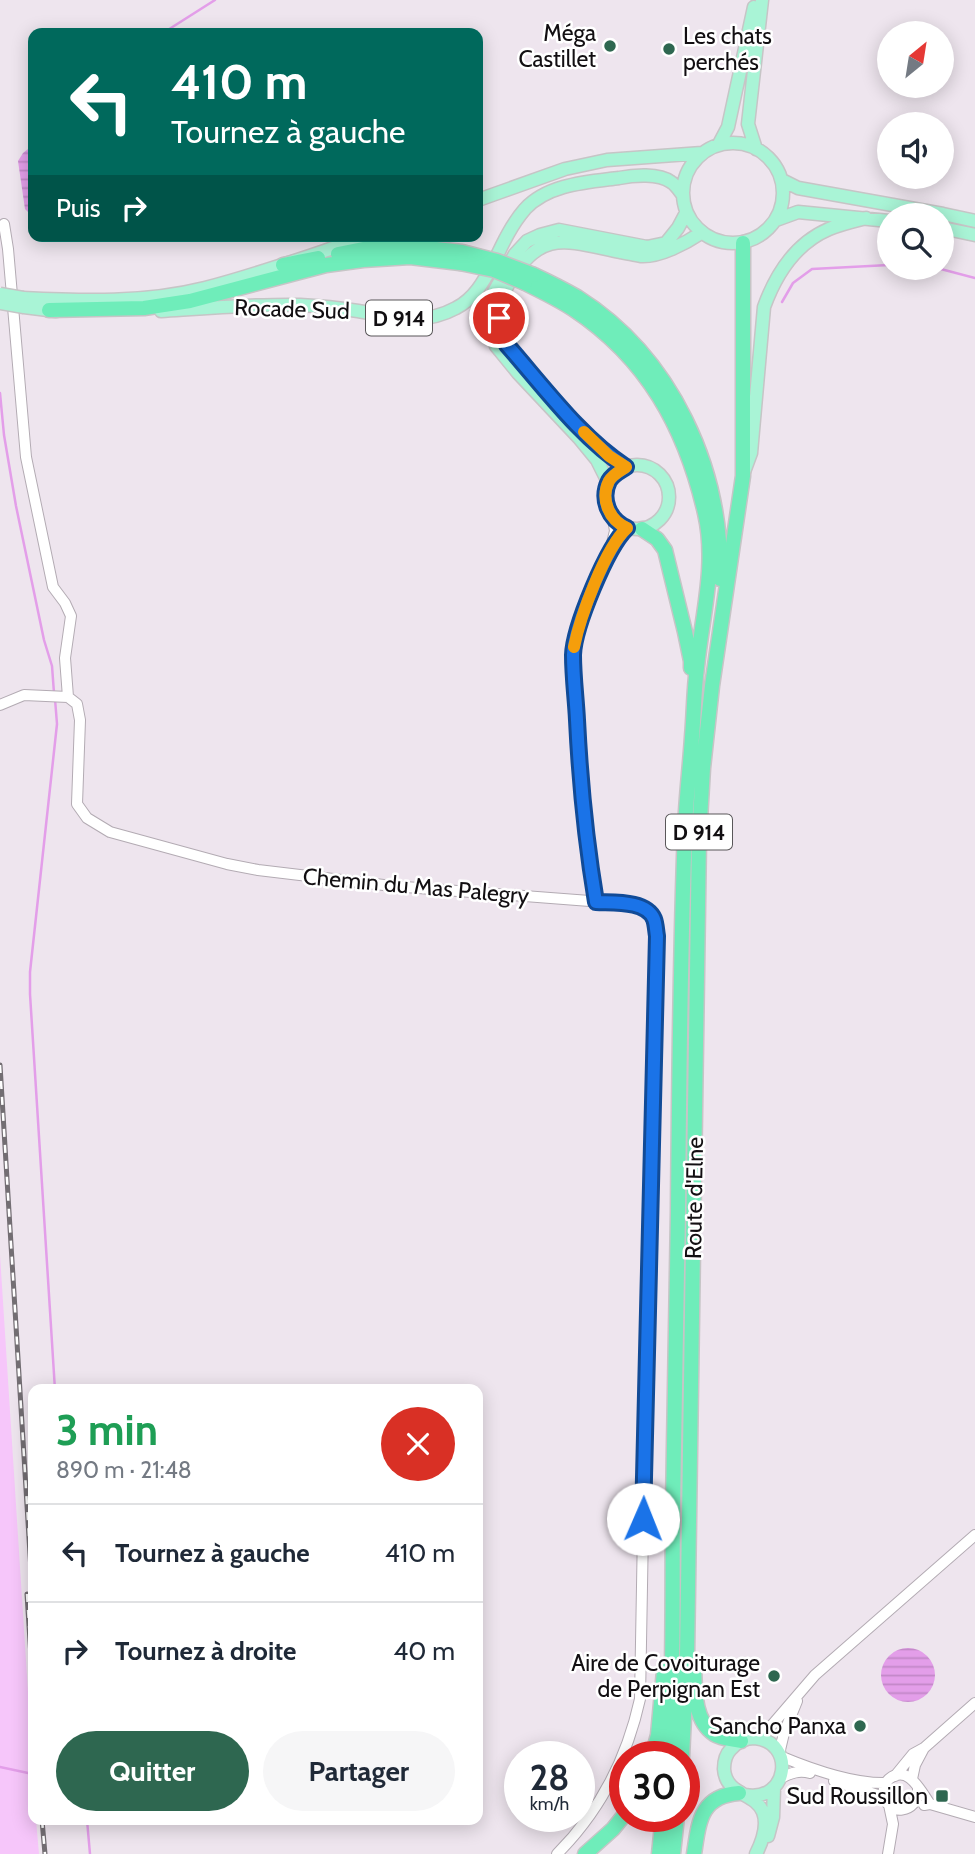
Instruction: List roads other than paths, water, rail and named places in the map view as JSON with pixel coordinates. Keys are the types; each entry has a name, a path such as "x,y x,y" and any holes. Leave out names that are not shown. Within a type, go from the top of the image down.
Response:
{"highway":[{"path":"719,640 743,476 743,243"},
{"name":"D 914","path":"283,265 368,248 410,246 461,257 494,270 530,279 579,299 613,326 642,355 681,409 697,443 715,505 721,550 719,640"},
{"name":"D 914","path":"49,310 144,308 190,301 326,265 410,257 461,257"},
{"name":"D 914","path":"530,279 605,333 637,365 659,394 674,422 699,489 710,547 709,584 696,668 685,826"},
{"path":"634,529 657,539 665,550 691,661 682,802 685,826"},
{"name":"Route d'Elne","path":"683,1741 687,1657 699,837 703,768 719,640"},
{"name":"Route d'Elne","path":"670,1741 673,1695 680,1027 685,826"},
{"path":"692,1310 697,1440 694,1667 697,1704 702,1720 712,1733 722,1738 748,1740"},
{"path":"656,1741 673,1558"},
{"path":"694,1854 700,1818 709,1804 717,1798 742,1794"},
{"path":"585,1854 609,1832"},
{"path":"659,1854 661,1832"},
{"path":"673,1854 675,1832"}],"main road":[{"path":"719,144 728,127 754,0"},
{"path":"756,149 748,124 762,0"},
{"path":"738,143 756,149 768,157 782,180 783,194 776,220 764,233 743,243 721,243 701,233 686,213 682,194 683,182 693,161 719,144 738,143"},
{"path":"483,198 565,169 607,160 702,153"},
{"name":"Rocade Sud","path":"0,294 49,310 112,314 301,305 424,320 460,307 475,294 510,230 526,208 543,196 570,185 624,177 658,176 671,182 682,194"},
{"path":"782,180 798,188 975,221"},
{"path":"776,220 798,212 877,219"},
{"path":"608,482 597,460 579,438 496,346 490,318 494,292 515,254 527,241 540,235 559,230 647,247 666,243 686,213"},
{"path":"743,476 751,453 764,307 770,290 792,255 811,238 831,228 866,218"},
{"path":"954,231 975,235"},
{"path":"626,467 609,456 583,432 507,345 501,333 501,302 516,271 527,256 542,245 558,241 642,256 662,253 701,233"},
{"name":"Rocade Sud","path":"0,303 105,302 169,295 204,288 351,242"},
{"path":"626,467 648,467 659,473 668,489 668,505 660,520 649,528 634,529 620,525 607,508 608,482 616,472 626,467"},
{"path":"748,1740 764,1740 773,1746 780,1755 782,1771 777,1783 773,1817 767,1837 757,1854 765,1825 762,1811 755,1802 732,1787 724,1771 728,1753 733,1746 748,1740"},
{"path":"742,1794 760,1796 777,1783"}],"street":[{"path":"0,705 24,695 65,696 65,658 71,617 53,587 26,457 4,224"},
{"path":"557,1854 593,1812 612,1778 635,1723 640,1699 657,936 654,919 648,911 629,904 596,902 588,857 573,654 578,629 610,551 615,531 613,519"},
{"path":"610,551 634,529"},
{"name":"Chemin du Mas Palegry","path":"65,696 77,704 80,720 77,804 87,818 110,832 258,870 392,886 596,902"},
{"path":"748,1740 772,1725 804,1687 836,1657 975,1535"},
{"path":"804,1687 792,1710 780,1755 803,1766 870,1783 886,1783"},
{"path":"888,1854 893,1824 883,1792 886,1783 913,1754 924,1748 975,1703"},
{"path":"912,1779 915,1765 924,1748"},
{"path":"777,1783 790,1773 802,1771 868,1791 899,1810 930,1804 975,1817"},
{"path":"895,1776 904,1775 912,1779 930,1804"},
{"path":"893,1824 918,1795 918,1789"}],"waterway":[{"path":"171,28 215,0"},
{"path":"782,302 793,283 812,269 877,266"},
{"path":"954,272 975,278"},
{"path":"0,393 16,506 52,666 54,693"},
{"path":"55,699 57,724 30,972 55,1384"},
{"path":"0,1767 28,1773"},
{"path":"87,1825 90,1854"}],"railway":[{"path":"0,1065 28,1521"},
{"path":"27,1594 28,1610"},
{"path":"42,1825 45,1854"}],"place":[{"name":"Méga Castillet","path":"610,46"},
{"name":"Les chats perchés","path":"669,49"},
{"name":"Aire de Covoiturage de Perpignan Est","path":"774,1676"},
{"name":"Sancho Panxa","path":"860,1726"},
{"name":"Sud Roussillon","path":"942,1796"}]}
